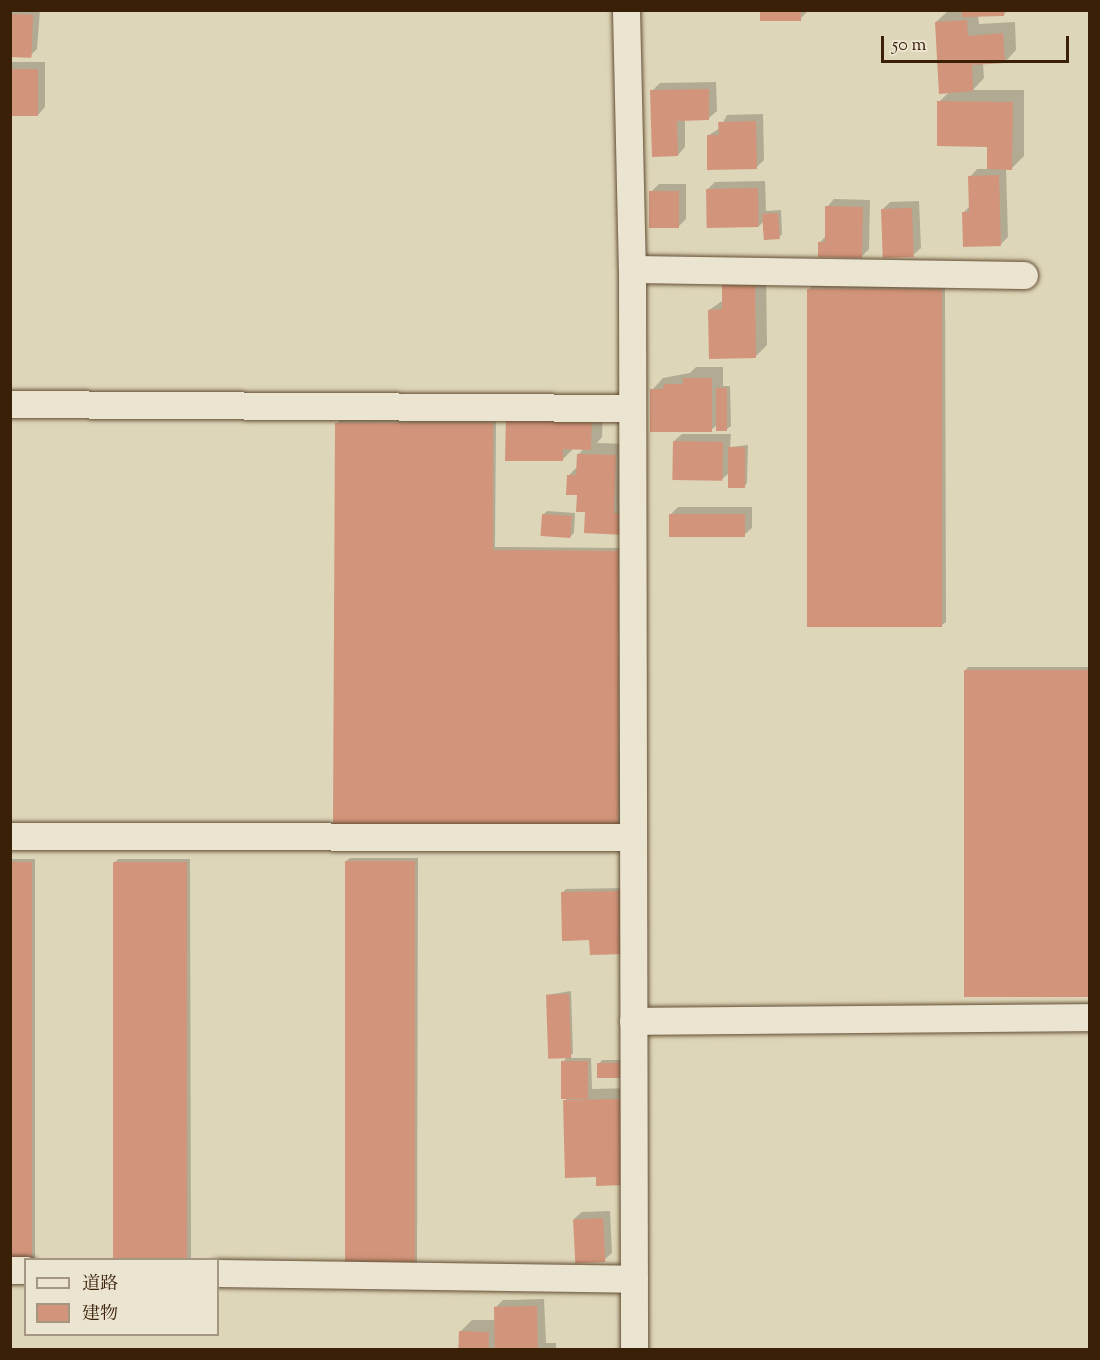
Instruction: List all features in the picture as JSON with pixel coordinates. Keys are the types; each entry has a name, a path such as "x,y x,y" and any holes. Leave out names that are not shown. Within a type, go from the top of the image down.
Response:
{"street":[{"path":"626,10 633,408 634,1350"},
{"path":"632,269 1024,275"},
{"path":"10,404 633,408"},
{"path":"10,836 633,837"},
{"path":"633,1021 1089,1017"},
{"path":"219,1273 634,1279"}],"building":[{"path":"760,10 801,10 801,21 760,21"},
{"path":"962,10 1004,10 1004,16 962,17"},
{"path":"10,14 33,15 31,58 10,57"},
{"path":"967,20 968,36 1003,33 1005,63 972,65 973,91 939,94 935,22"},
{"path":"10,69 38,69 38,116 10,116"},
{"path":"709,89 709,120 677,121 678,156 652,157 650,90"},
{"path":"937,101 1013,102 1012,170 987,169 987,147 937,146"},
{"path":"756,121 757,169 707,170 707,135 719,135 718,122"},
{"path":"999,175 1001,246 963,247 962,212 969,212 968,176"},
{"path":"758,188 759,227 707,228 706,189"},
{"path":"649,191 679,191 679,228 649,228"},
{"path":"825,206 863,207 862,258 818,257 818,242 825,242"},
{"path":"912,208 914,257 883,258 881,209"},
{"path":"778,213 780,239 764,240 762,214"},
{"path":"722,282 755,282 756,358 709,359 708,310 722,309"},
{"path":"807,289 942,289 942,627 807,627"},
{"path":"683,378 712,378 712,432 650,432 650,389 663,389 664,384 683,384"},
{"path":"716,388 727,388 727,431 716,431"},
{"path":"506,414 592,415 591,450 563,449 563,461 505,461"},
{"path":"335,423 493,423 493,550 619,551 618,827 333,825"},
{"path":"673,441 723,442 722,481 672,480"},
{"path":"728,447 745,447 745,488 728,488"},
{"path":"577,454 616,455 614,513 627,513 626,535 584,533 585,512 576,512 577,495 566,495 567,475 576,475"},
{"path":"542,514 572,516 570,538 540,536"},
{"path":"669,514 745,514 745,537 669,537"},
{"path":"964,670 1090,670 1090,997 964,997"},
{"path":"345,861 415,861 415,1267 345,1267"},
{"path":"10,862 32,862 32,1258 24,1258 24,1261 10,1261"},
{"path":"113,862 187,862 187,1258 113,1258"},
{"path":"625,891 626,954 590,955 589,940 562,941 561,892"},
{"path":"569,994 571,1058 548,1059 546,995"},
{"path":"561,1061 588,1061 588,1099 561,1099"},
{"path":"597,1063 626,1063 626,1078 597,1078"},
{"path":"622,1099 624,1185 596,1186 596,1177 565,1178 563,1100"},
{"path":"603,1218 605,1262 575,1264 573,1220"},
{"path":"537,1306 538,1350 495,1350 494,1307"},
{"path":"459,1331 489,1332 488,1350 458,1350"}]}
